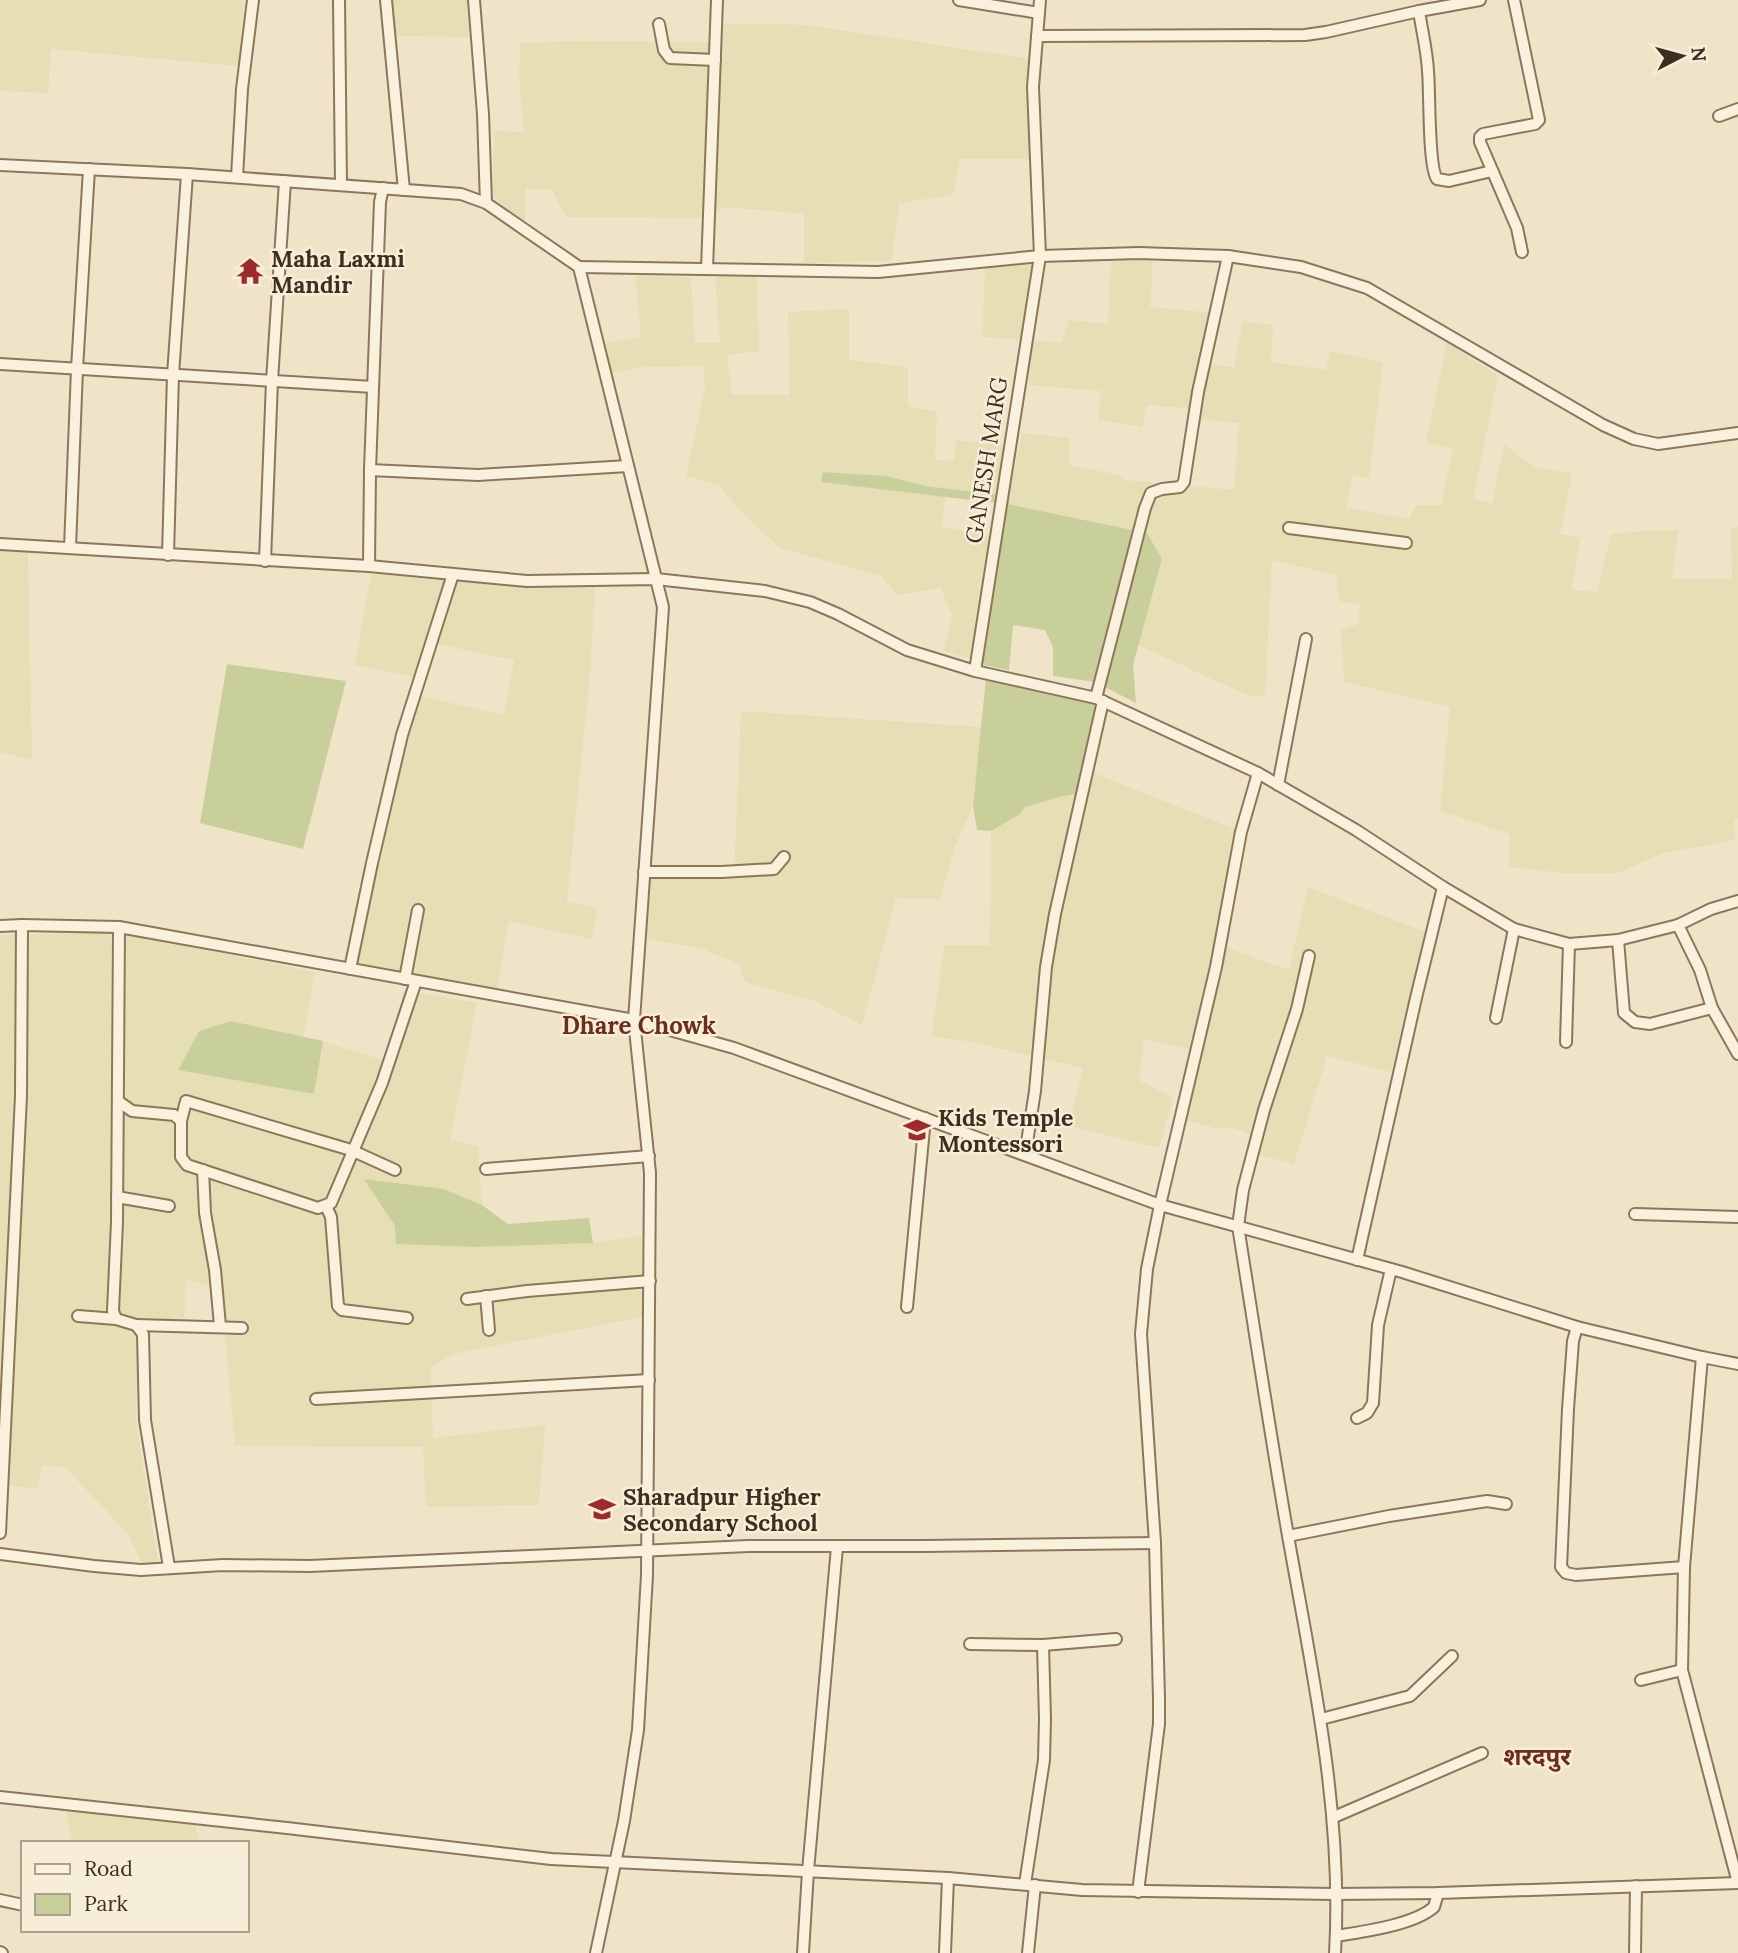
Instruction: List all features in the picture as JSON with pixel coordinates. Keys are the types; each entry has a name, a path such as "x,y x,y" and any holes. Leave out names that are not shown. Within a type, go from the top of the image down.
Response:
{"street":[{"path":"237,177 242,89 253,0"},
{"path":"339,0 341,185"},
{"path":"386,0 404,190"},
{"path":"474,0 483,114 486,203"},
{"path":"707,269 717,0"},
{"path":"959,0 1039,13"},
{"name":"GANESH MARG","path":"975,671 1040,256 1033,87 1040,0"},
{"path":"1037,36 1305,35 1480,0"},
{"path":"1514,0 1539,120 1535,124 1483,134 1480,137 1517,228 1522,252"},
{"path":"1419,11 1429,75 1434,175 1437,179 1449,181 1492,170"},
{"path":"659,24 664,50 670,58 715,60"},
{"path":"1719,116 1738,109"},
{"path":"0,165 237,177 461,194 486,203 579,267 878,272 1040,256 1139,253 1228,256 1301,267 1367,288 1603,425 1634,439 1646,443 1666,443 1738,433"},
{"path":"70,548 89,169"},
{"path":"168,555 173,375 187,174"},
{"path":"265,561 272,381 285,181"},
{"path":"369,566 373,387 380,202 383,188"},
{"path":"1026,1155 1035,1091 1046,967 1100,699 1145,508 1152,494 1162,489 1181,487 1184,482 1198,392 1228,256"},
{"path":"579,267 663,607 634,1020 649,1156 648,1550 638,1730 624,1821 596,1953"},
{"path":"0,364 373,387"},
{"path":"370,470 478,475 628,466"},
{"path":"1289,527 1406,543"},
{"path":"0,544 369,566 527,580 656,579 765,591 810,602 907,650 975,671 1100,699 1258,773 1356,830 1443,887 1514,929 1569,944 1618,940 1678,925 1711,909 1738,901"},
{"path":"350,969 402,735 453,574"},
{"path":"1278,785 1306,639"},
{"path":"1138,1892 1159,1724 1154,1543 1141,1334 1147,1269 1216,967 1241,832 1258,773"},
{"path":"644,872 774,869 784,856"},
{"path":"1357,1260 1443,887"},
{"path":"395,1170 353,1152 186,1101 181,1121 181,1157 187,1165 318,1208 331,1203 353,1152 382,1083 410,980 418,909"},
{"path":"0,1534 21,1096 22,925"},
{"path":"1678,925 1700,970 1712,1008 1738,1054"},
{"path":"0,926 119,927 634,1020 734,1048 1160,1205 1391,1269 1577,1327 1738,1364"},
{"path":"116,1320 113,1311 117,1196 119,927"},
{"path":"1496,1018 1514,929"},
{"path":"1618,940 1624,1013 1635,1022 1650,1024 1712,1008"},
{"path":"1566,1042 1569,944"},
{"path":"1309,956 1297,1009 1264,1110 1243,1190 1238,1226 1288,1536 1321,1719 1334,1817 1335,1953"},
{"path":"118,1101 132,1111 174,1115 181,1121"},
{"path":"907,1307 925,1118"},
{"path":"486,1168 649,1156"},
{"path":"203,1170 205,1213 215,1270 220,1326"},
{"path":"117,1196 169,1206"},
{"path":"326,1206 331,1217 338,1306 342,1310 407,1318"},
{"path":"1635,1214 1738,1217"},
{"path":"1357,1418 1367,1413 1373,1403 1378,1325 1391,1269"},
{"path":"467,1298 650,1281"},
{"path":"486,1296 489,1330"},
{"path":"78,1316 136,1325 242,1328"},
{"path":"136,1325 143,1334 145,1420 169,1567"},
{"path":"1577,1327 1573,1341 1568,1409 1561,1567 1566,1573 1576,1575 1684,1567"},
{"path":"0,1797 551,1859 948,1878 1082,1890 1438,1893 1738,1883 1682,1670 1684,1567 1702,1357"},
{"path":"316,1399 649,1380"},
{"path":"1288,1536 1389,1516 1487,1501 1506,1504"},
{"path":"0,1553 141,1570 223,1565 310,1566 748,1546 1154,1543"},
{"path":"803,1953 837,1547"},
{"path":"970,1644 1043,1645 1116,1639"},
{"path":"1028,1953 1030,1885 1044,1760 1043,1645"},
{"path":"1321,1719 1410,1696 1452,1656"},
{"path":"1640,1679 1682,1670"},
{"path":"1334,1817 1482,1753"},
{"path":"945,1953 948,1878"},
{"path":"1635,1953 1636,1886"},
{"path":"1336,1936 1418,1917 1434,1908 1438,1893"},
{"path":"0,1900 21,1905"}],"shaded area":[{"path":"0,0 244,0 238,66 51,49 48,93 0,91"},
{"path":"386,0 468,0 472,37 388,36"},
{"path":"712,23 807,25 1029,59 1029,159 960,159 953,195 899,203 892,261 804,263 804,214 726,207 699,218 566,217 552,190 526,189 525,223 496,200 493,192 494,131 524,132 519,75 520,43 710,42"},
{"path":"1111,261 1153,261 1150,307 1213,313 1208,364 1234,367 1243,321 1273,325 1271,362 1326,370 1330,351 1383,362 1369,479 1352,475 1346,508 1409,519 1416,505 1441,505 1453,449 1426,442 1447,343 1498,376 1473,500 1492,503 1504,444 1534,467 1572,474 1560,534 1580,538 1572,590 1597,592 1611,534 1643,531 1678,530 1672,579 1732,578 1731,530 1738,526 1738,819 1734,820 1735,840 1664,853 1617,873 1564,873 1509,867 1509,834 1440,811 1450,707 1344,682 1341,630 1358,624 1360,604 1339,601 1336,575 1272,560 1265,697 1247,695 1138,645 1162,559 1147,533 1007,504 1022,433 1070,438 1069,465 1119,475 1125,480 1234,490 1239,423 1197,419 1198,409 1147,405 1142,427 1098,420 1101,391 1028,385 1032,340 1062,343 1069,320 1108,324"},
{"path":"1031,262 1033,266 1022,340 982,337 985,268"},
{"path":"635,276 691,277 695,343 720,343 715,277 757,277 759,351 727,355 732,394 790,395 788,312 849,309 849,360 908,367 908,406 937,412 935,460 954,461 956,440 1006,446 998,495 926,486 886,476 823,472 821,481 946,496 941,526 990,536 971,659 944,651 952,616 941,588 897,595 881,576 780,548 740,511 719,485 686,476 705,387 703,366 644,367 610,373 602,344 641,337"},
{"path":"0,549 28,551 32,760 0,752"},
{"path":"371,574 524,587 595,586 590,675 567,902 598,908 592,939 508,921 497,994 345,966 365,865 411,694 504,715 514,660 427,642 416,677 355,665"},
{"path":"741,711 981,727 973,806 956,844 940,899 896,898 862,1025 814,1001 745,982 739,964 703,949 643,938 646,874 734,875"},
{"path":"1091,772 1240,831 1222,946 1289,970 1308,887 1425,932 1391,1072 1327,1056 1294,1164 1255,1154 1257,1137 1231,1127 1218,1129 1186,1120 1202,1052 1144,1039 1139,1080 1173,1098 1159,1148 1069,1126 1083,1068 973,1042 932,1036 944,945 990,945 991,831 1019,815 1025,807 1085,792"},
{"path":"111,933 110,1321 138,1329 136,1421 158,1562 141,1562 128,1534 65,1467 42,1465 37,1489 0,1484 0,935"},
{"path":"126,936 315,972 303,1037 231,1021 199,1031 179,1070 314,1094 323,1041 385,1061 404,990 477,1003 450,1140 478,1146 482,1205 444,1189 365,1179 395,1226 396,1244 475,1247 593,1243 642,1236 642,1317 453,1354 431,1368 433,1438 545,1425 539,1505 426,1507 423,1447 235,1446 221,1290 186,1279 184,1328 149,1328 136,1318 122,1315 118,1308"},
{"path":"66,1808 194,1822 199,1841 72,1841"}],"green space":[{"path":"823,472 886,476 926,486 998,495 996,503 821,482"},
{"path":"1007,504 1147,533 1162,559 1133,665 1136,703 1095,682 1053,676 1053,647 1045,630 1013,625 1009,670 984,665 980,657"},
{"path":"227,664 346,681 303,849 200,823"},
{"path":"986,678 1110,704 1086,792 1025,807 1019,815 991,831 977,830 973,806"},
{"path":"231,1021 323,1041 314,1094 178,1070 199,1031"},
{"path":"364,1179 444,1189 482,1205 508,1224 589,1218 593,1243 475,1247 396,1244 395,1226"}],"place":[{"name":"Maha Laxmi Mandir","path":"250,271"},
{"name":"Kids Temple Montessori","path":"917,1130"},
{"name":"Sharadpur Higher Secondary School","path":"602,1509"}],"district":[{"name":"Dhare Chowk","path":"639,1025"},
{"name":"शरदपुर","path":"1537,1756"}]}
